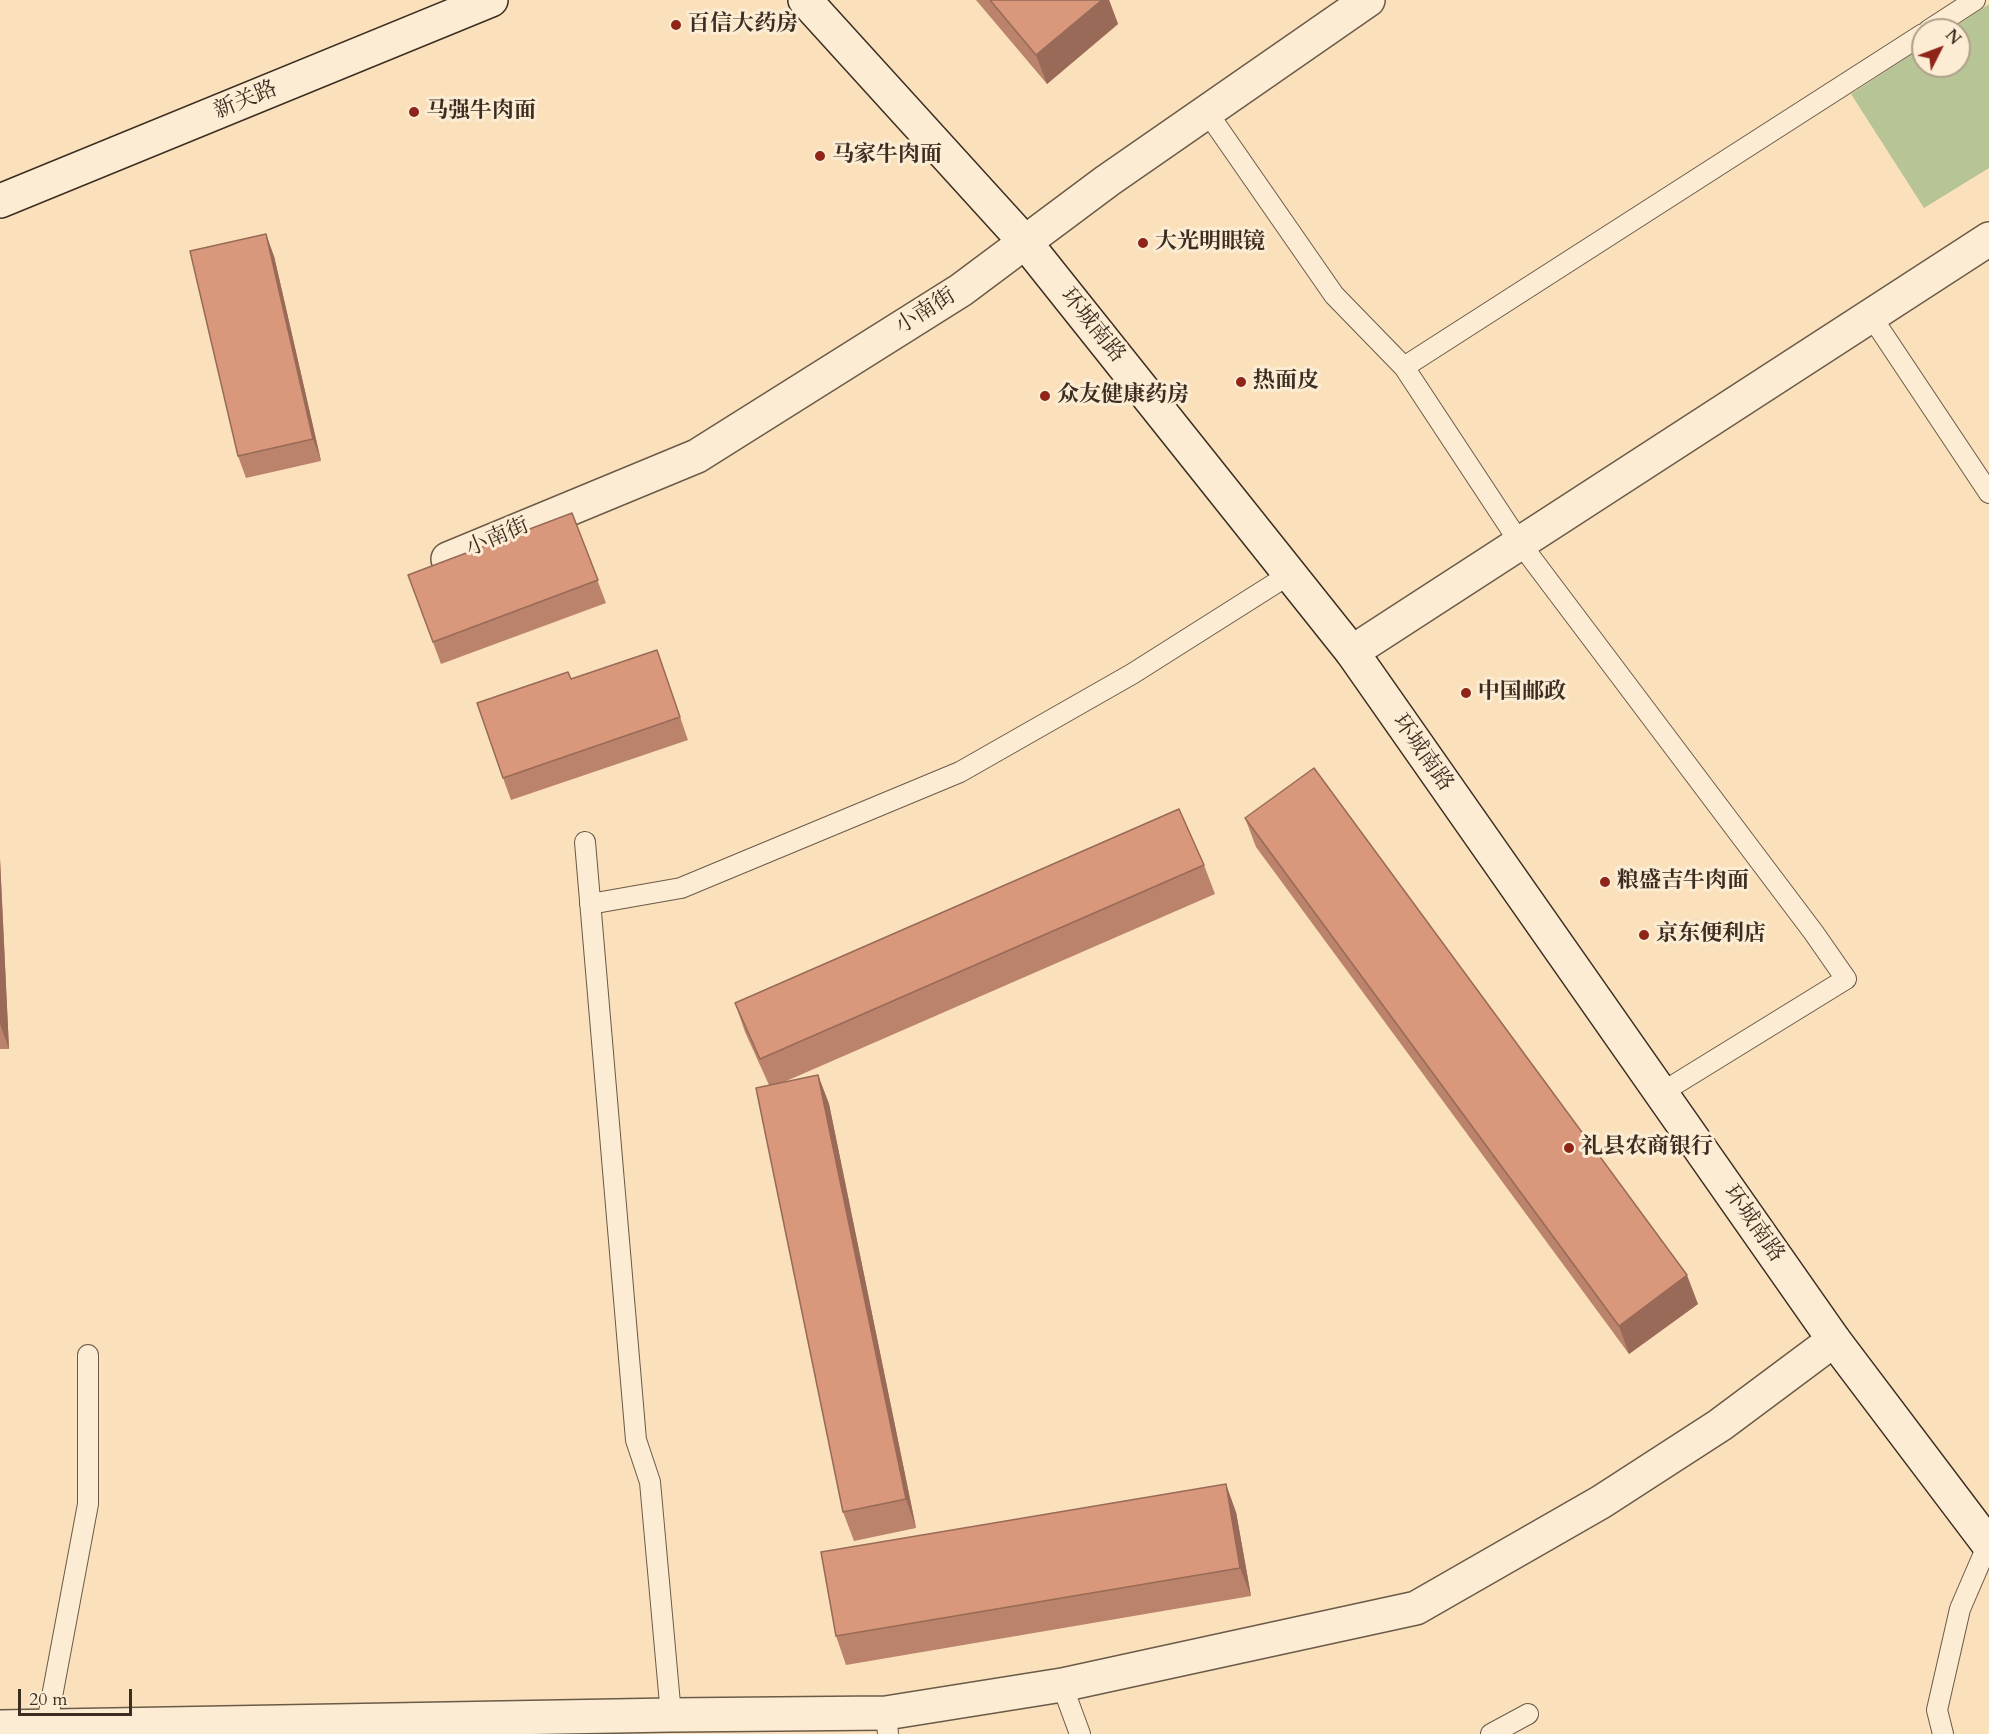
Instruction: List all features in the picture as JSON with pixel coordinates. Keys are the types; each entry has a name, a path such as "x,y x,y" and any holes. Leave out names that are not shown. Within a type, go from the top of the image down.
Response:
{"street":[{"name":"新关路","path":"0,201 454,7 491,0"},
{"name":"环城南路","path":"805,0 1025,242 1352,652 1834,1340 1988,1545"},
{"name":"小南街","path":"448,559 697,456 961,290 1107,181 1368,0"},
{"path":"1352,652 1989,239"},
{"path":"0,1727 46,1730 520,1726 672,1715 887,1723 1416,1608 1601,1502 1720,1425 1834,1340"}],"lane":[{"path":"1947,18 1975,0"},
{"path":"1404,367 1911,42"},
{"path":"1207,112 1334,295 1404,367 1520,543 1814,933 1846,979 1661,1093"},
{"path":"1871,316 1989,493"},
{"path":"590,904 681,888 960,772 1132,674 1290,574"},
{"path":"585,843 636,1440 650,1482 672,1715"},
{"path":"46,1730 88,1504 88,1355"},
{"path":"1942,1734 1937,1710 1960,1609 1988,1545"},
{"path":"1062,1685 1080,1734"},
{"path":"1491,1734 1527,1714"}],"green space":[{"path":"1989,4 1989,168 1924,208 1851,94 1911,55 1911,78 1971,78 1971,18 1968,18"}],"building":[{"path":"990,0 1102,0 1036,55"},
{"path":"266,234 313,439 238,456 190,251"},
{"path":"572,513 598,580 433,642 408,575"},
{"path":"657,650 680,717 503,778 477,703 568,672 571,679"},
{"path":"1314,768 1687,1275 1619,1326 1245,818"},
{"path":"1179,809 1204,865 760,1059 735,1003"},
{"path":"818,1075 906,1499 843,1512 756,1088"},
{"path":"1226,1484 1240,1568 836,1636 821,1552"}],"place":[{"name":"百信大药房","path":"676,25"},
{"name":"马强牛肉面","path":"414,112"},
{"name":"马家牛肉面","path":"820,156"},
{"name":"大光明眼镜","path":"1143,243"},
{"name":"热面皮","path":"1241,382"},
{"name":"众友健康药房","path":"1045,396"},
{"name":"中国邮政","path":"1466,693"},
{"name":"粮盛吉牛肉面","path":"1605,882"},
{"name":"京东便利店","path":"1644,935"},
{"name":"礼县农商银行","path":"1569,1148"}]}
